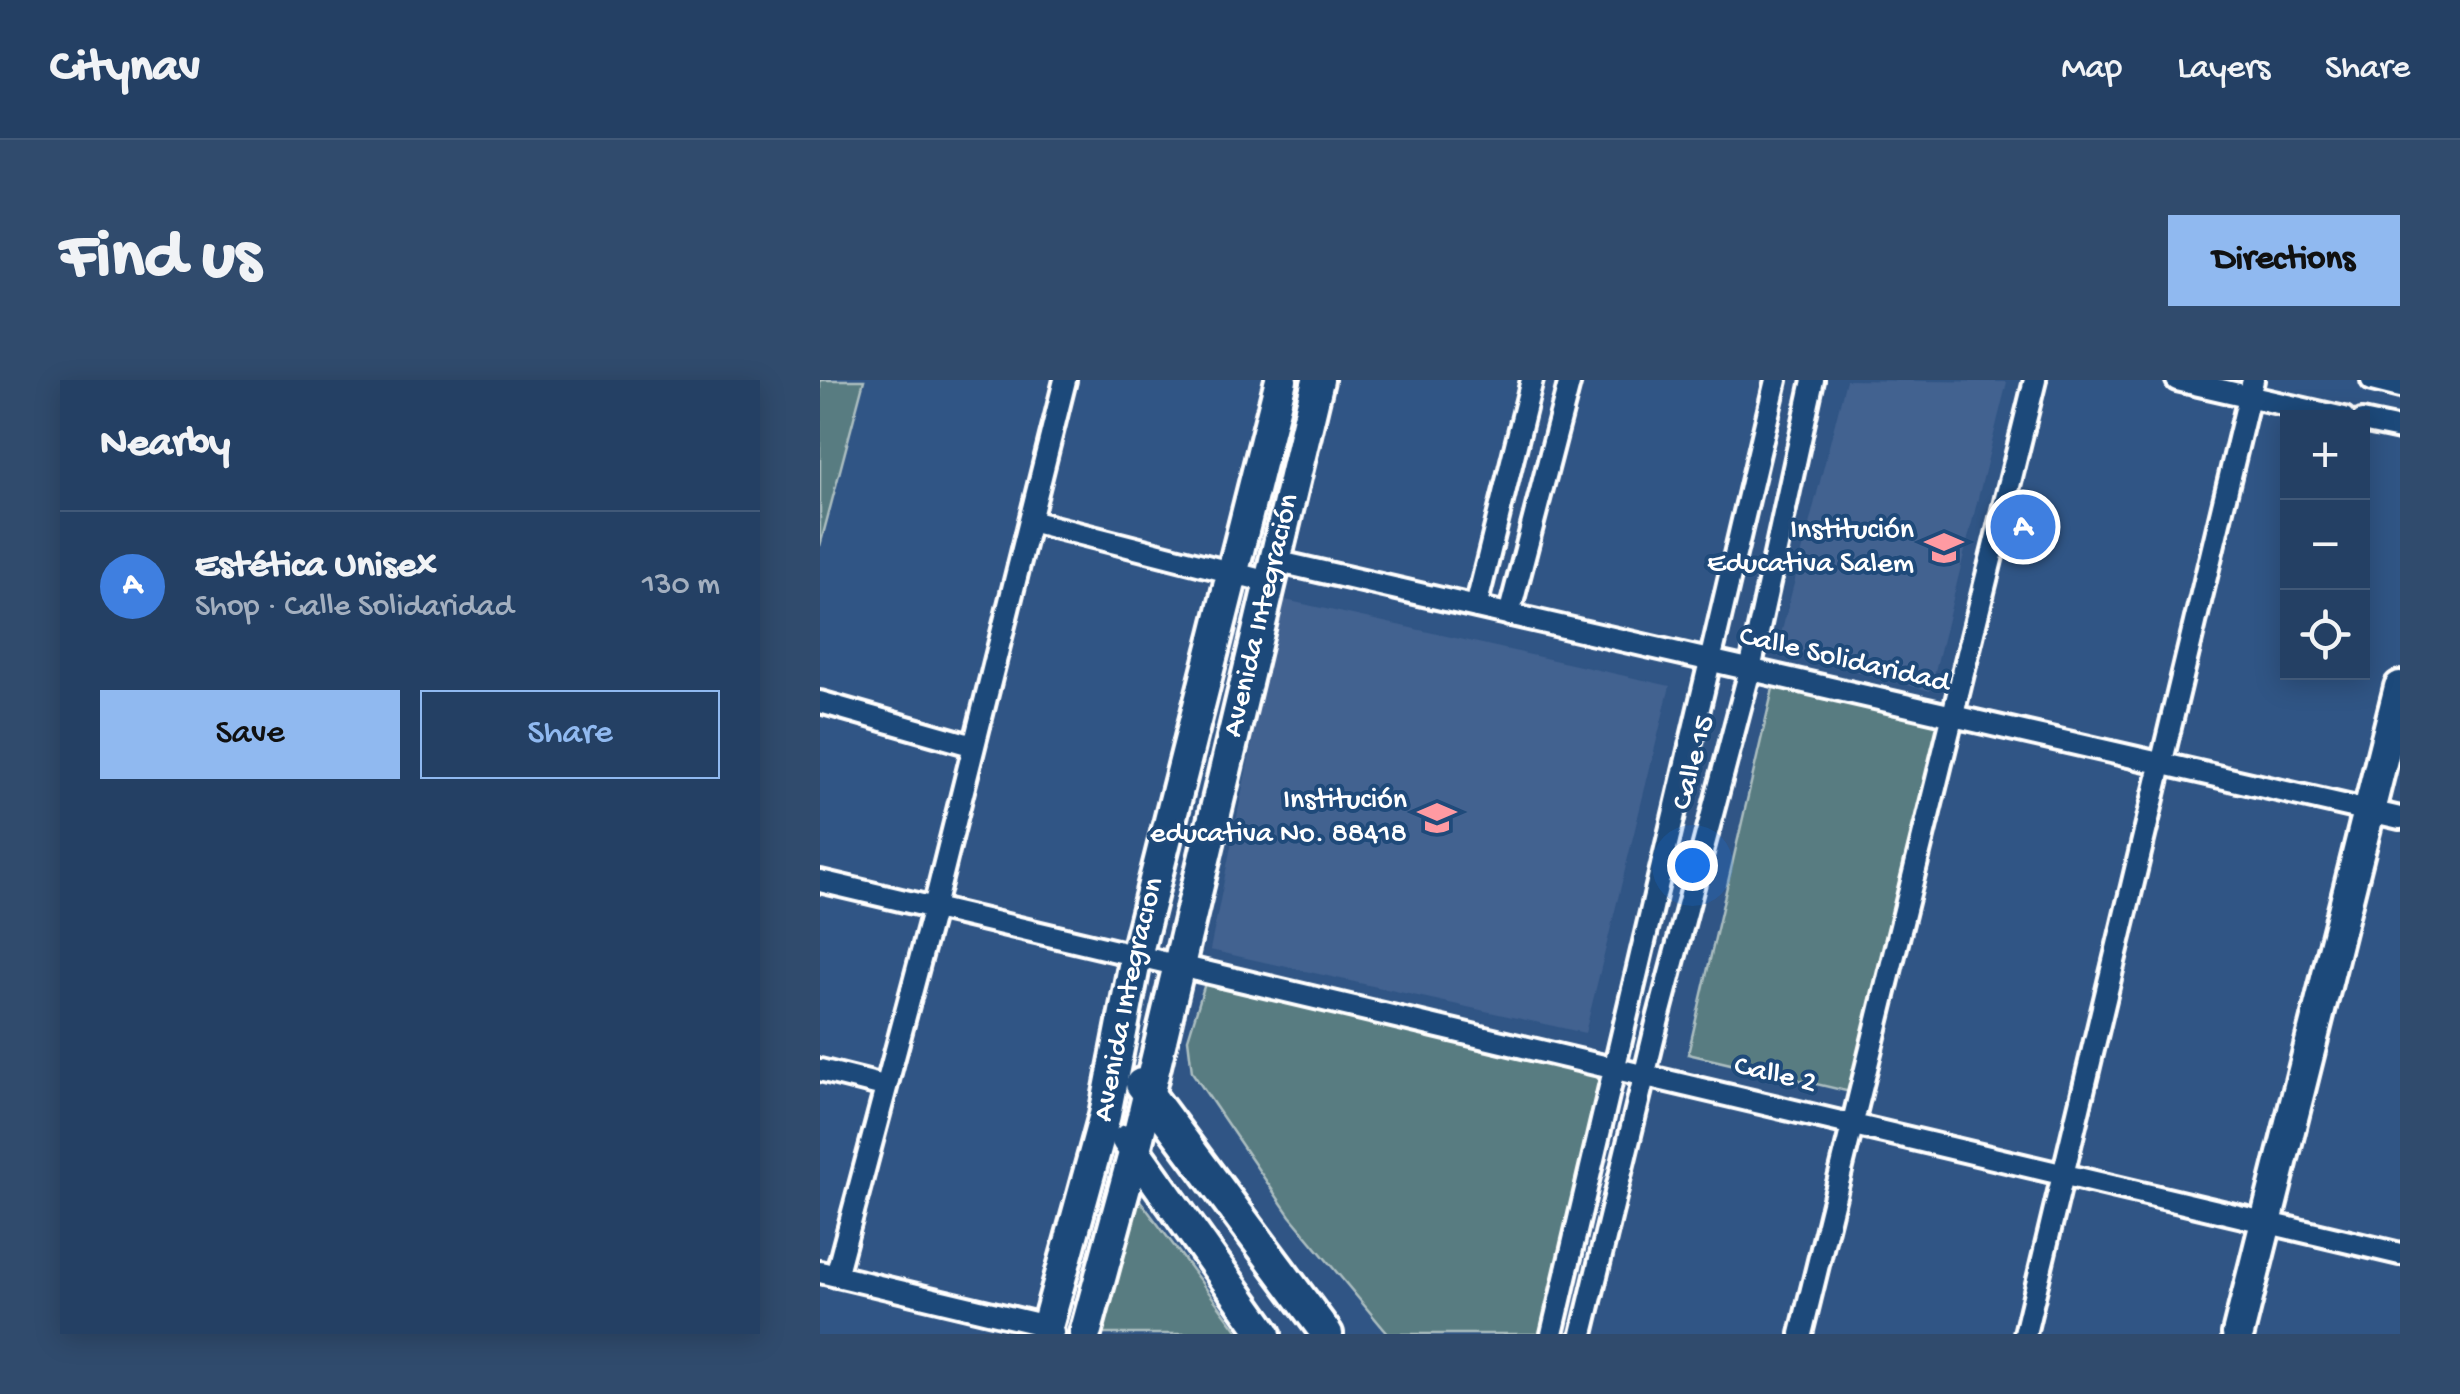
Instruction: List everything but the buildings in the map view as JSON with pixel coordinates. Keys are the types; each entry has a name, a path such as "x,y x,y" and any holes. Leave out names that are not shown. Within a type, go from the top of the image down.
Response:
{"main road":[{"name":"Avenida Integracion","path":"1048,1331 1105,1115 1136,956 1281,380"},
{"name":"Avenida Integración","path":"1084,1334 1149,1093 1318,380"},
{"path":"2238,1334 2400,688"},
{"path":"1116,1053 1327,1334"},
{"path":"1105,1115 1135,1150 1265,1334"}],"street":[{"path":"1048,1331 828,1274 934,907 1065,380"},
{"path":"1476,608 1532,380"},
{"path":"1509,615 1570,380"},
{"path":"1552,1334 1776,380"},
{"name":"Calle 15","path":"1582,1334 1644,1076 1750,670 1812,380"},
{"path":"1801,1334 2035,380"},
{"path":"2176,380 2250,389 2318,410"},
{"path":"2372,380 2400,387"},
{"path":"2024,1334 2250,389"},
{"path":"2370,423 2400,429"},
{"name":"Calle Solidaridad","path":"1030,521 1232,573 1272,572 1509,615 2400,818"},
{"path":"820,702 974,746"},
{"name":"Calle 2","path":"820,881 2400,1254"},
{"path":"820,1070 884,1086"}],"shaded area":[{"path":"1846,380 2007,382 1930,691 1777,650"},
{"name":"Institución educativa No. 88418","path":"1281,599 1670,686 1585,1033 1210,950"}],"green space":[{"path":"820,380 864,380 820,546"},
{"path":"1775,680 1952,721 1859,1094 1688,1054"},
{"path":"1206,980 1602,1070 1541,1334 1388,1334 1290,1216 1192,1072 1188,1039"},
{"path":"1139,1199 1240,1334 1103,1334"}],"place":[{"name":"Estética Unisex","path":"2023,527"},
{"name":"Institución Educativa Salem","path":"1944,548"},
{"name":"Institución educativa No. 88418","path":"1437,818"}]}
